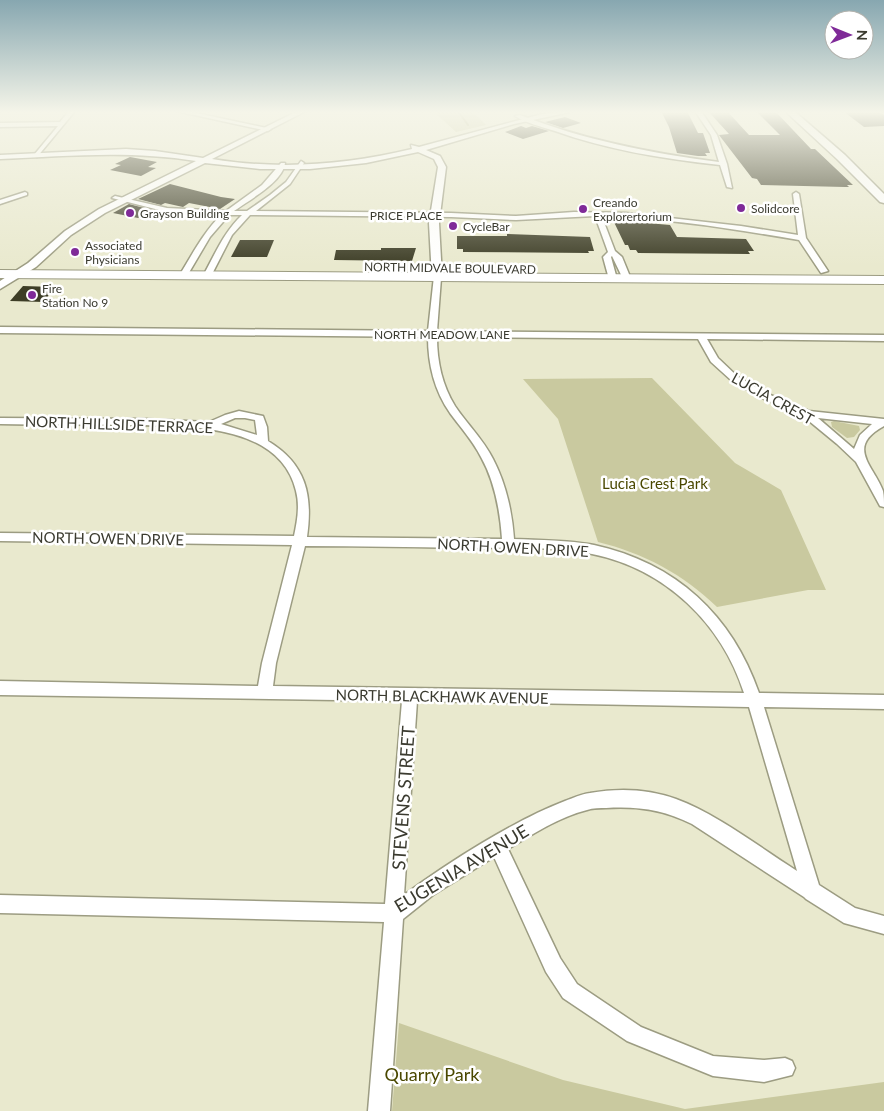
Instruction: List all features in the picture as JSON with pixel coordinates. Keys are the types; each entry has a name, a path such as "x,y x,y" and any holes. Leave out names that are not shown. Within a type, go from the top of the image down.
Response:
{"main road":[{"path":"846,163 884,200"},
{"path":"861,163 866,167"},
{"name":"NORTH MIDVALE BOULEVARD","path":"17,270 32,259 437,273"},
{"path":"0,275 17,270"},
{"name":"NORTH MIDVALE BOULEVARD","path":"17,270 183,276 437,273 884,272"},
{"name":"NORTH MIDVALE BOULEVARD","path":"625,274 884,281"}],"street":[{"path":"48,238 72,221 191,163"},
{"path":"230,163 245,166 300,166 348,163"},
{"path":"441,163 435,215 437,273 433,334 434,362 439,382 450,405 472,433 492,468 507,518 508,544"},
{"path":"715,163 724,164 730,187"},
{"path":"183,276 205,237 226,214 262,190 276,176 282,166"},
{"path":"207,276 231,232 248,214 283,189 292,180 300,166"},
{"path":"0,202 25,194"},
{"path":"796,194 802,238 824,271"},
{"path":"32,259 119,199"},
{"name":"PRICE PLACE","path":"119,199 178,212 226,214 435,215 516,218 598,214 632,215 802,238"},
{"path":"598,214 612,252 618,257 625,274"},
{"path":"612,252 607,256 612,274"},
{"name":"NORTH MEADOW LANE","path":"0,330 884,338"},
{"name":"LUCIA CREST","path":"701,337 714,360 735,379 765,396 807,414 832,434 860,460 884,503"},
{"path":"210,426 227,417 246,413 259,418 263,442"},
{"path":"807,414 883,422"},
{"name":"NORTH HILLSIDE TERRACE","path":"0,421 135,422 210,426 244,433 263,442 288,463 300,485 304,501 300,540 264,693"},
{"path":"860,460 860,444 869,430 883,422"},
{"name":"NORTH OWEN DRIVE","path":"0,537 508,544 595,550 632,562 656,573 680,589 710,617 732,647 743,668 754,700 812,893"},
{"name":"NORTH BLACKHAWK AVENUE","path":"0,688 884,702"},
{"name":"STEVENS STREET","path":"379,1111 410,694"},
{"name":"EUGENIA AVENUE","path":"0,904 209,910 395,912 427,889 497,845 551,815 588,800 638,799 675,808 698,818 812,893 851,916 884,925"},
{"path":"497,845 553,965 570,991 600,1009 634,1034 713,1066 764,1071 785,1068"}],"green space":[{"name":"Lucia Crest Park","path":"652,378 735,463 781,490 826,590 808,590 717,607 690,584 662,566 631,552 598,542 558,419 523,379"},
{"path":"831,422 859,426 860,430 854,437 847,438 832,427"},
{"name":"Quarry Park","path":"399,1023 563,1080 685,1109 884,1082 884,1111 392,1111"}],"building":[{"path":"155,163 148,167 156,168 141,176 110,170 121,165 115,164"},
{"path":"740,163 830,163 853,185 845,187 761,185 757,179 752,178"},
{"path":"170,184 235,199 220,209 189,203 183,207 165,203 161,205 138,199"},
{"path":"129,204 152,210 138,218 113,213"},
{"path":"613,220 670,225 677,237 746,239 754,251 748,251 750,254 638,253 636,250 630,250 628,245 625,245"},
{"path":"507,234 590,237 594,251 588,251 589,253 463,252 463,249 457,249 457,236 507,236"},
{"path":"240,240 274,240 267,257 231,257"},
{"path":"381,248 416,248 412,261 334,260 336,250 381,250"},
{"name":"Fire Station No 9","path":"23,286 54,287 44,302 10,301"}],"place":[{"name":"Solidcore","path":"741,208"},
{"name":"Creando Explorertorium","path":"583,209"},
{"name":"Grayson Building","path":"130,213"},
{"name":"CycleBar","path":"453,226"},
{"name":"Associated Physicians","path":"75,252"},
{"name":"Fire Station No 9","path":"32,295"}]}
